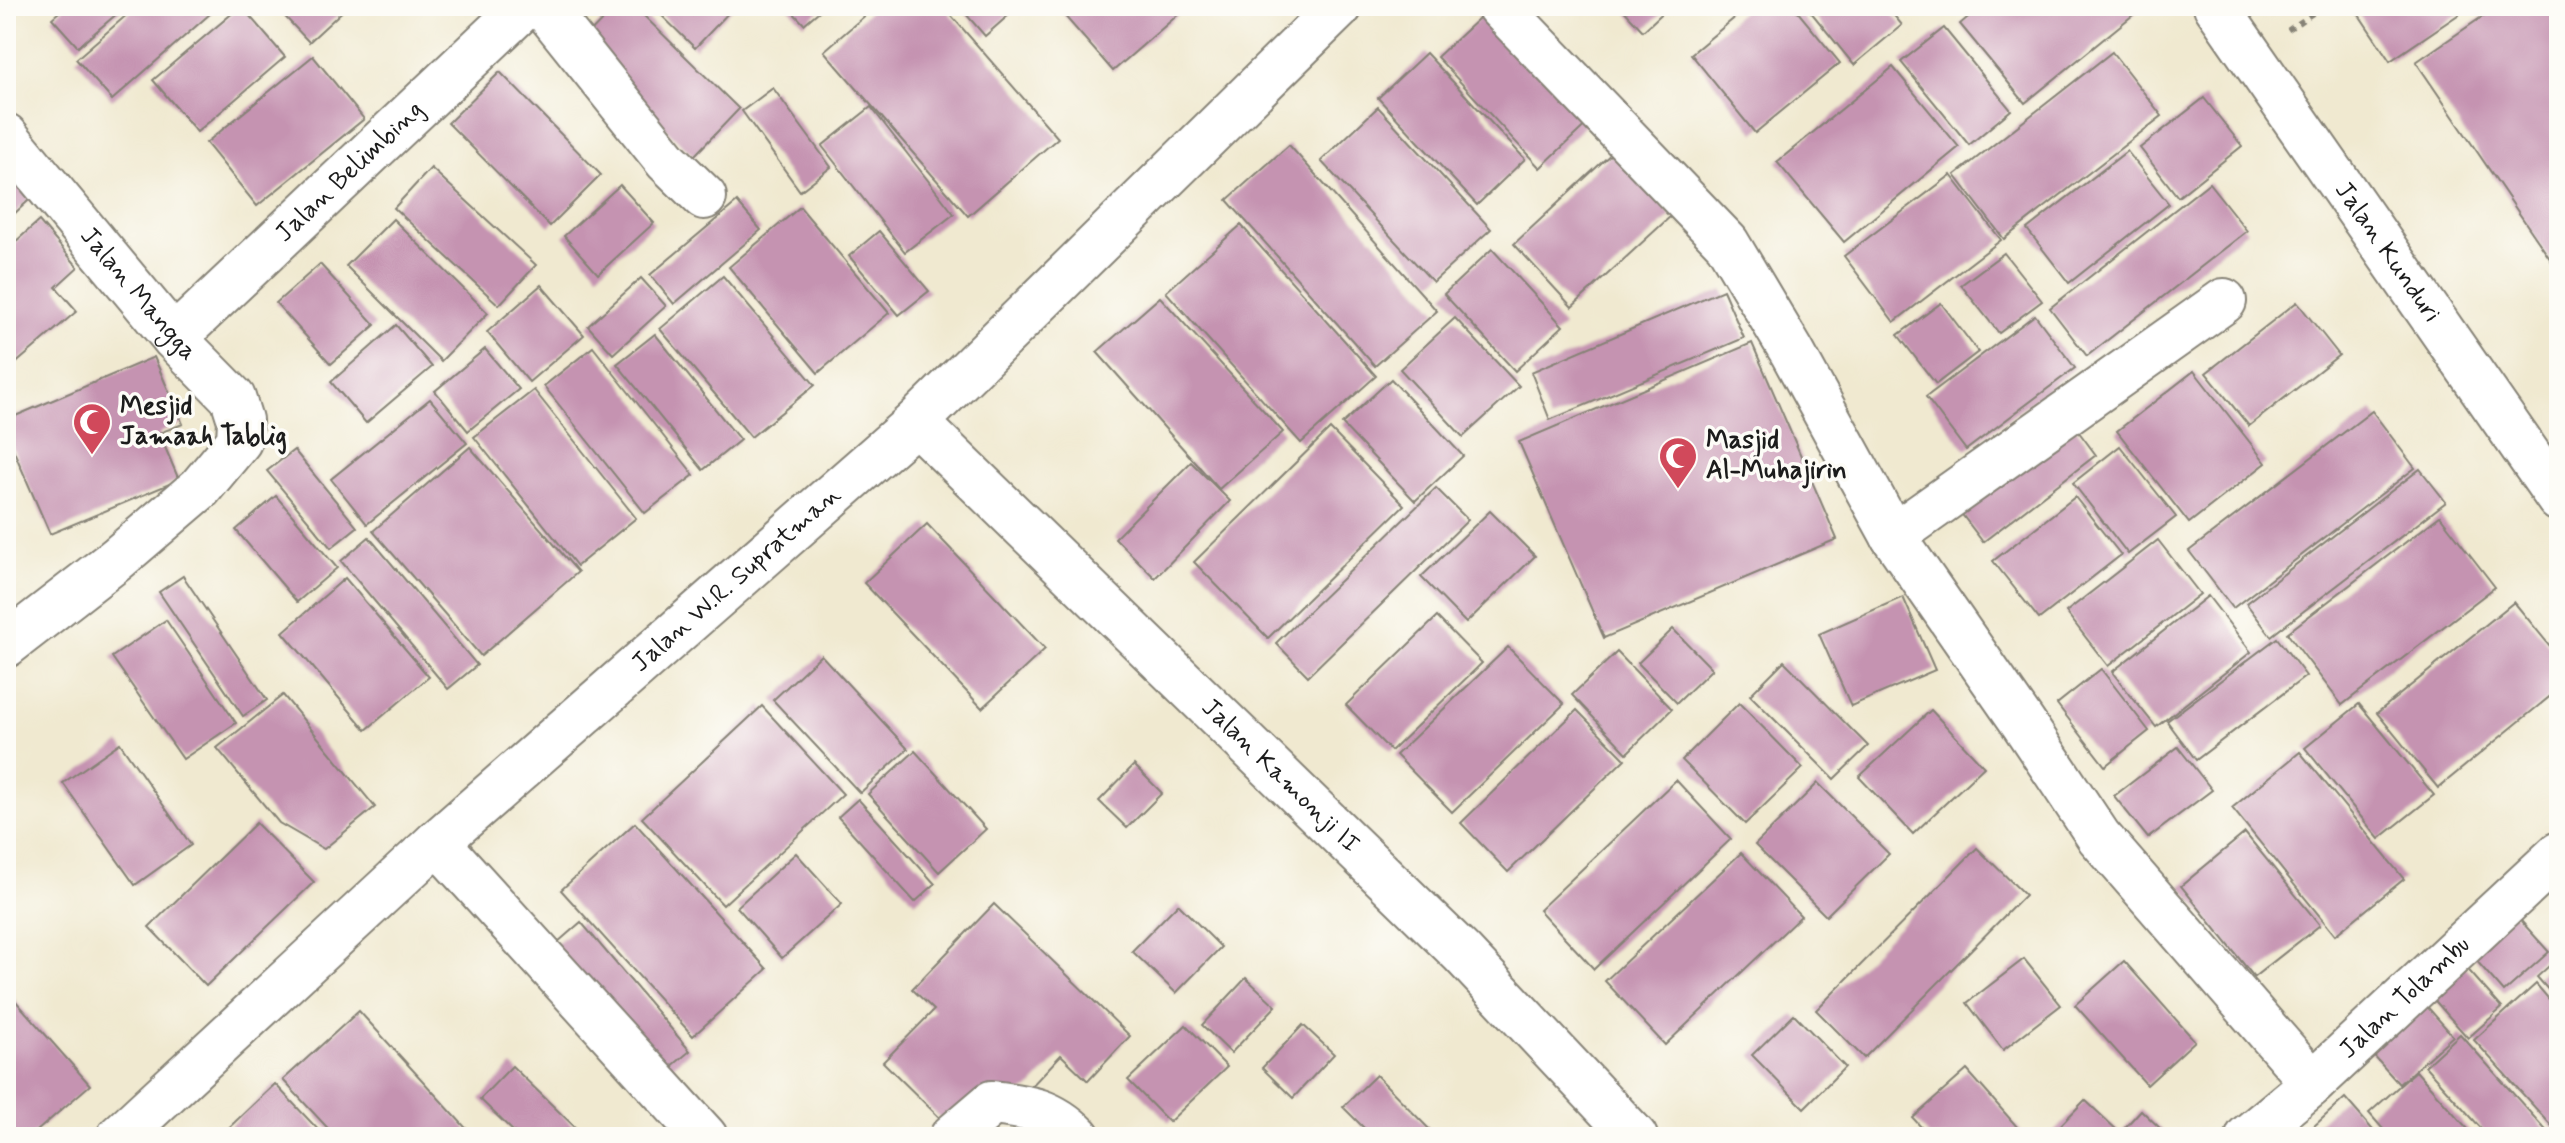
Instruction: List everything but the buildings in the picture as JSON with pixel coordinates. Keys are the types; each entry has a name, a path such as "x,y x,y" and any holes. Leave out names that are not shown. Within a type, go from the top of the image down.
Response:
{"street":[{"name":"Jalan Belimbing","path":"174,338 525,6"},
{"path":"543,6 667,161 704,197"},
{"name":"Jalan W.R. Supratman","path":"119,1137 437,842 916,422 1340,6"},
{"path":"1499,6 1727,243 1792,352 1893,536 2099,837 2313,1083"},
{"name":"Jalan Kunduri","path":"2216,6 2559,499"},
{"name":"Jalan Mangga","path":"6,136 174,338 233,398 240,420 239,441 200,488 117,559 6,645"},
{"path":"1893,536 2224,301"},
{"name":"Jalan Kamonji II","path":"916,422 1462,953 1635,1137"},
{"path":"437,842 705,1137"},
{"name":"Jalan Tolambu","path":"2248,1137 2313,1083 2559,854"},
{"path":"952,1137 992,1103 1030,1107 1064,1123 1078,1137"}],"place":[{"name":"Mesjid Jamaah Tablig","path":"92,456"},
{"name":"Masjid Al-Muhajirin","path":"1678,490"}]}
